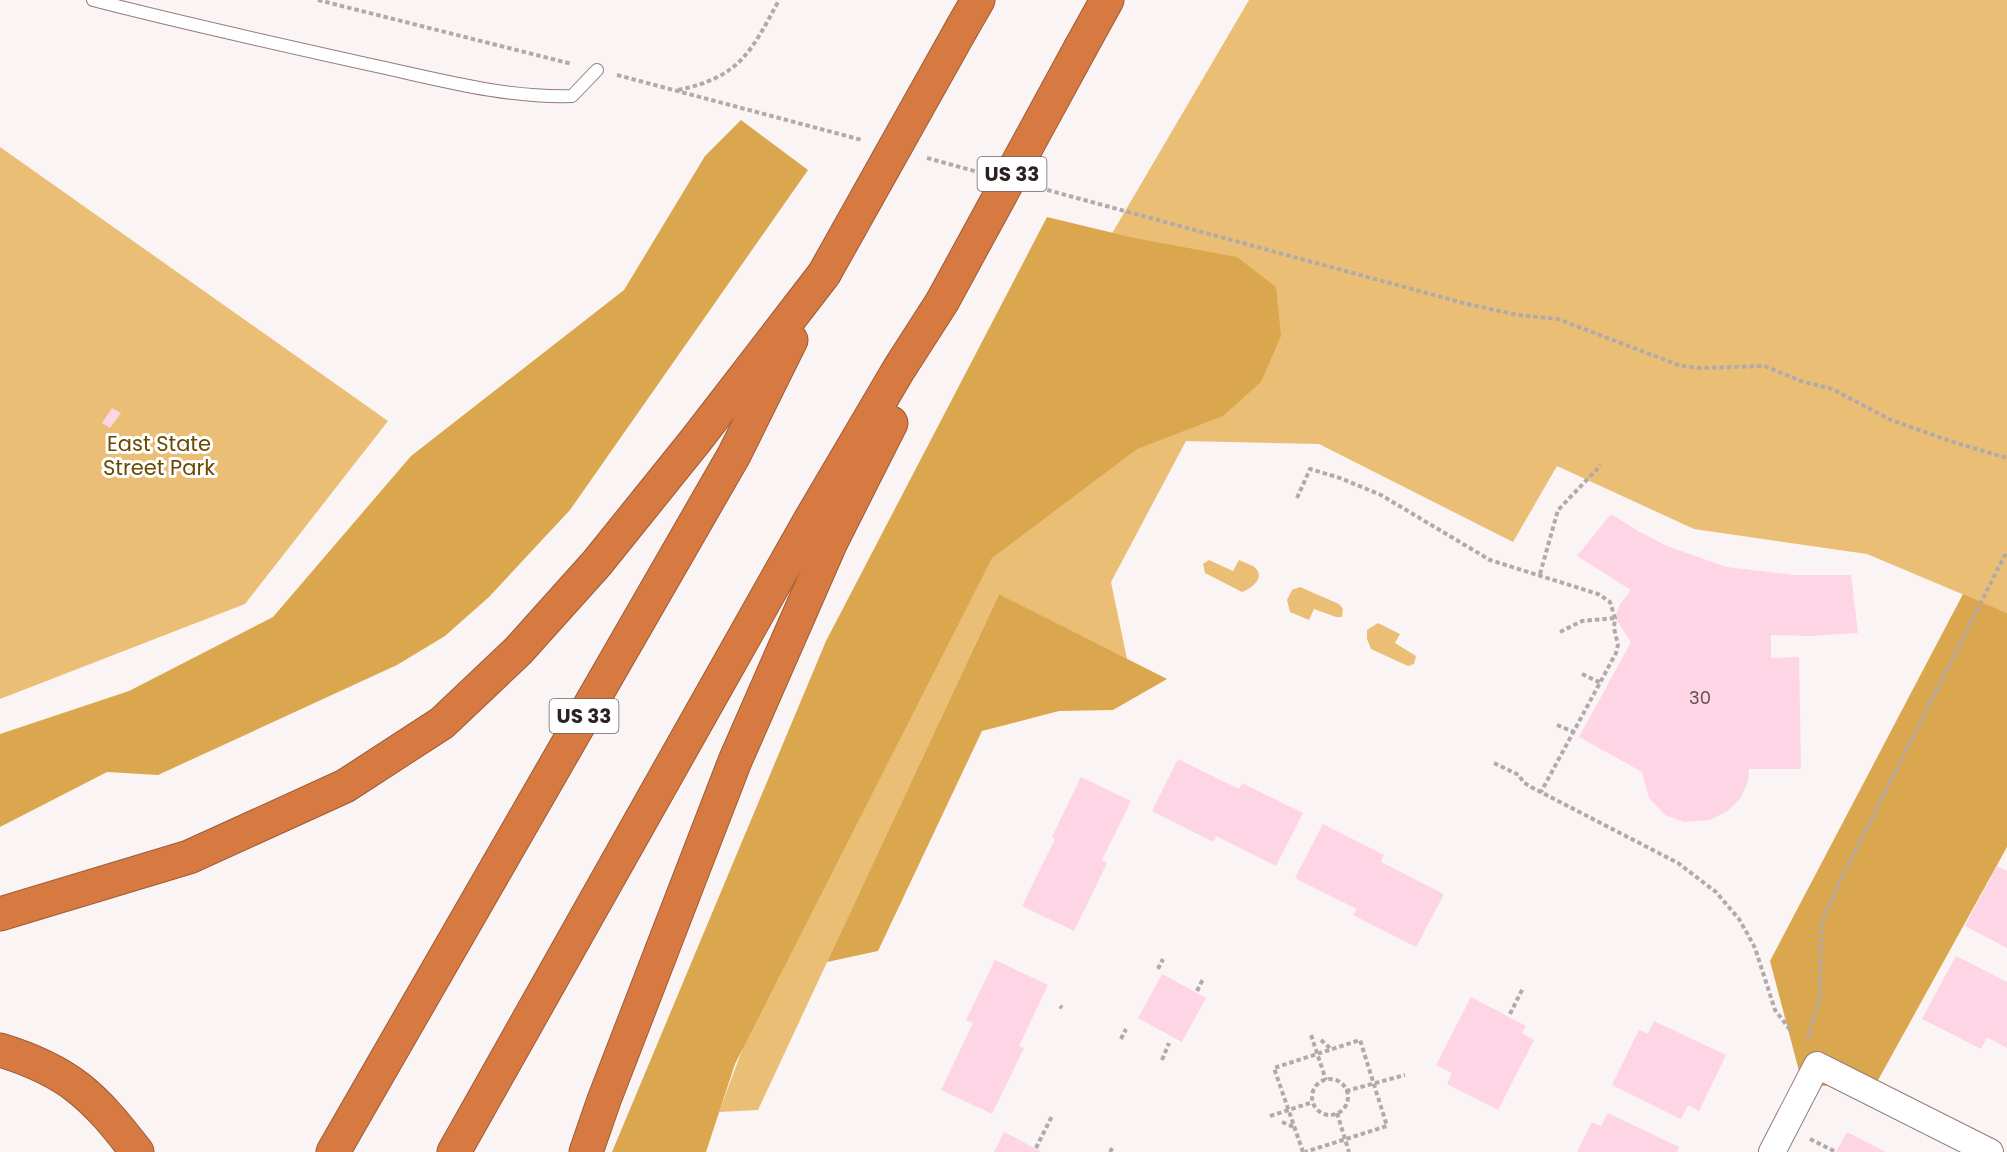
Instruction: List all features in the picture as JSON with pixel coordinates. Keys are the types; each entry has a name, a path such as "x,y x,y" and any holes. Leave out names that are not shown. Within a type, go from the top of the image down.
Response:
{"highway":[{"name":"US 33","path":"454,1152 809,522 899,369 940,306 1107,0"},
{"name":"US 33","path":"333,1152 734,455 824,274 971,13"},
{"path":"0,914 189,857 345,786 442,723 518,651 597,563 704,430 824,274"},
{"path":"586,1152 735,761 831,542 914,374 940,306"},
{"path":"0,1050 27,1058 64,1076 93,1100 137,1152"}],"street":[{"path":"1772,1152 1811,1054 1990,1152"}],"lane":[{"path":"93,0 244,37 478,88 538,97 572,96 597,70"}],"path":[{"path":"318,0 678,90 872,143"},
{"path":"678,90 701,85 733,68 754,45 779,0"},
{"path":"918,155 986,174"},
{"path":"1032,186 1467,304 1518,315 1558,319 1681,366 1699,368 1764,366 1801,381 1832,389 1891,420 2007,458"},
{"path":"1540,574 1558,510 1601,465"},
{"path":"1297,498 1310,469 1341,478 1381,495 1490,560 1540,574 1605,597 1610,602 1615,618 1614,628 1618,645 1616,653 1541,792"},
{"path":"1811,1054 1820,998 1821,924 1839,883 2007,551"},
{"path":"1560,632 1582,621 1615,618"},
{"path":"1582,674 1601,683"},
{"path":"1557,726 1574,732"},
{"path":"1494,763 1515,773 1523,782 1541,792 1678,863 1716,892 1747,933 1755,948 1775,1010 1791,1031"},
{"path":"1158,969 1162,959"},
{"path":"1197,992 1203,979"},
{"path":"1510,1014 1523,988"},
{"path":"1121,1039 1126,1029"},
{"path":"1311,1035 1326,1080"},
{"path":"1321,1040 1332,1050"},
{"path":"1360,1040 1388,1128 1304,1152 1274,1068 1332,1050 1360,1040"},
{"path":"1162,1060 1170,1043"},
{"path":"1347,1091 1404,1074"},
{"path":"1334,1079 1347,1091 1347,1103 1337,1113 1321,1112 1313,1102 1315,1088 1326,1080 1334,1079"},
{"path":"1270,1116 1313,1102"},
{"path":"1337,1113 1349,1152"},
{"path":"1036,1148 1052,1116"},
{"path":"1282,1122 1294,1127"},
{"path":"1803,1136 1836,1152"}],"green space":[{"path":"1249,0 2007,0 2007,613 1867,554 1694,529 1557,466 1513,542 1319,444 1186,441 1111,582 1127,659 999,594 758,1110 719,1112 932,540"},
{"name":"East State Street Park","path":"0,147 388,421 245,604 0,699"},
{"path":"1209,560 1233,571 1239,560 1253,566 1259,578 1254,585 1242,592 1205,573 1203,564"},
{"path":"1300,587 1339,604 1343,609 1342,617 1314,609 1309,620 1290,612 1287,600 1292,590"},
{"path":"1378,623 1400,634 1395,643 1416,656 1414,664 1408,666 1371,649 1367,639 1367,630"}],"shaded area":[{"path":"741,120 808,170 570,510 489,597 445,636 397,665 158,775 107,772 0,827 0,734 129,691 273,617 411,456 624,290 705,156"},
{"path":"1047,217 1134,238 1237,257 1276,287 1281,336 1261,382 1223,416 1137,449 992,558 735,1064 706,1152 612,1152 826,641"},
{"path":"999,594 1167,679 1113,710 1059,711 982,731 878,951 827,962"},
{"path":"1963,594 2007,613 2007,847 1877,1082 1823,1086 1799,1071 1770,961"}],"building":[{"path":"112,408 121,413 110,428 102,423"},
{"path":"1611,514 1667,546 1726,567 1794,575 1851,575 1858,633 1810,636 1771,635 1771,658 1799,657 1801,769 1749,769 1748,781 1741,797 1729,810 1710,820 1684,822 1665,815 1649,798 1642,772 1579,737 1631,642 1615,618 1620,604 1631,590 1577,556"},
{"path":"1178,759 1239,789 1242,783 1303,813 1276,866 1216,836 1213,842 1152,811"},
{"path":"1081,777 1131,801 1102,860 1107,863 1074,931 1022,906 1055,839 1052,837"},
{"path":"1323,824 1384,855 1381,862 1444,894 1416,947 1353,915 1357,909 1295,878"},
{"path":"1997,866 2007,871 2007,948 1965,926"},
{"path":"1956,956 2007,982 2007,1048 1987,1037 1981,1049 1922,1019"},
{"path":"995,960 1048,985 1019,1046 1024,1048 992,1114 941,1090 973,1023 966,1020"},
{"path":"1162,974 1206,998 1182,1042 1138,1018"},
{"path":"1471,997 1526,1026 1522,1033 1534,1040 1498,1110 1447,1084 1452,1073 1436,1065"},
{"path":"1654,1021 1726,1055 1699,1111 1688,1105 1681,1119 1612,1085 1639,1030 1648,1034"},
{"path":"1608,1113 1679,1147 1677,1152 1577,1152 1592,1122 1601,1126"},
{"path":"1004,1132 1042,1152 994,1152"},
{"path":"1847,1132 1886,1152 1836,1152"}]}
